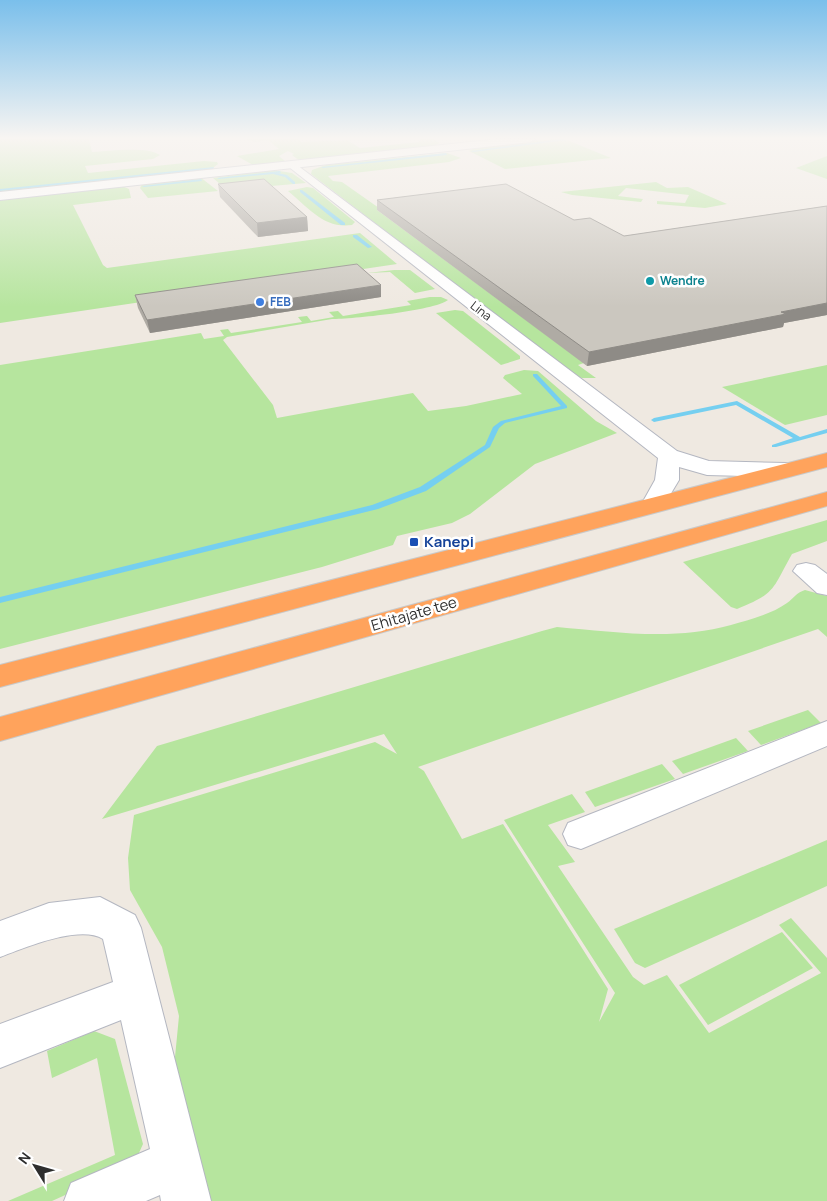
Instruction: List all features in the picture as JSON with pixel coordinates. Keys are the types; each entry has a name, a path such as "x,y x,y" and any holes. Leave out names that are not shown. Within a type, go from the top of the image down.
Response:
{"highway":[{"path":"0,676 827,460"},
{"name":"Ehitajate tee","path":"0,729 827,499"}],"street":[{"name":"Lina","path":"332,195 669,456 707,468 786,470"},
{"path":"653,505 667,480 669,456"},
{"path":"580,834 827,733"},
{"path":"0,939 50,920 100,915 121,928 182,1182 89,1201"},
{"path":"0,1046 137,994"}],"green space":[{"path":"37,195 130,195 131,198 73,205 103,265 107,268 360,233 397,264 0,323 0,199"},
{"path":"146,195 178,195 148,198"},
{"path":"293,195 322,195 355,222 352,225 333,224 310,210"},
{"path":"339,195 361,195 379,208 377,210 584,363 578,365 596,378 582,378 574,375"},
{"path":"572,195 619,195 643,199 641,202"},
{"path":"689,195 706,195 727,204 705,208 657,204 657,201 685,203"},
{"path":"410,270 435,289 415,293 390,272 367,273"},
{"path":"441,297 448,300 427,308 356,318 332,319 227,337 223,340 273,405 277,418 413,393 428,411 466,406 522,394 503,378 505,375 524,370 538,371 596,421 617,433 535,464 470,514 452,523 397,536 393,545 322,567 0,649 0,365 201,333 204,339 224,336 220,330 228,329 231,333 302,322 298,317 307,316 311,321 334,317 329,312 338,311 343,316 411,305 407,301"},
{"path":"455,310 463,311 520,356 520,359 501,365 436,313"},
{"path":"827,365 827,415 785,425 722,387"},
{"path":"827,520 827,541 792,554 776,583 767,594 737,609 731,607 683,562"},
{"path":"805,590 827,596 827,637 818,629 418,767 424,771 462,839 503,824 608,989 599,1022 615,993 504,820 572,794 585,812 548,825 575,862 558,866 633,977 644,985 667,975 709,1033 821,973 779,925 791,918 827,958 827,1201 199,1201 172,1088 179,1016 162,947 130,890 128,858 134,815 375,742 397,754 384,734 102,819 157,746 557,627 644,634 688,633 710,630 767,613 781,607"},
{"path":"808,710 821,723 761,745 748,731"},
{"path":"736,738 748,751 683,774 672,761"},
{"path":"662,764 675,779 595,807 585,792"},
{"path":"827,840 827,886 645,968 635,963 614,929"},
{"path":"782,932 813,968 708,1025 679,985"},
{"path":"94,1031 115,1039 143,1144 134,1164 52,1201 8,1201 115,1155 97,1058 52,1078 47,1051"}],"building":[{"path":"229,195 282,195 307,217 257,223"},
{"name":"Wendre","path":"417,195 527,195 574,220 590,218 624,236 827,206 827,303 781,312 786,314 589,352 377,200"},
{"path":"357,264 381,285 147,320 135,295"}],"waterway":[{"path":"306,195 343,224"},
{"path":"355,236 370,247"},
{"path":"0,600 375,507 423,489 488,446 496,427 503,422 565,407 535,375"},
{"path":"654,420 737,403 799,439"},
{"path":"799,439 827,431"},
{"path":"774,446 799,439"}],"place":[{"name":"Wendre","path":"650,281"},
{"name":"FEB","path":"260,302"},
{"name":"Kanepi","path":"414,542"}]}
